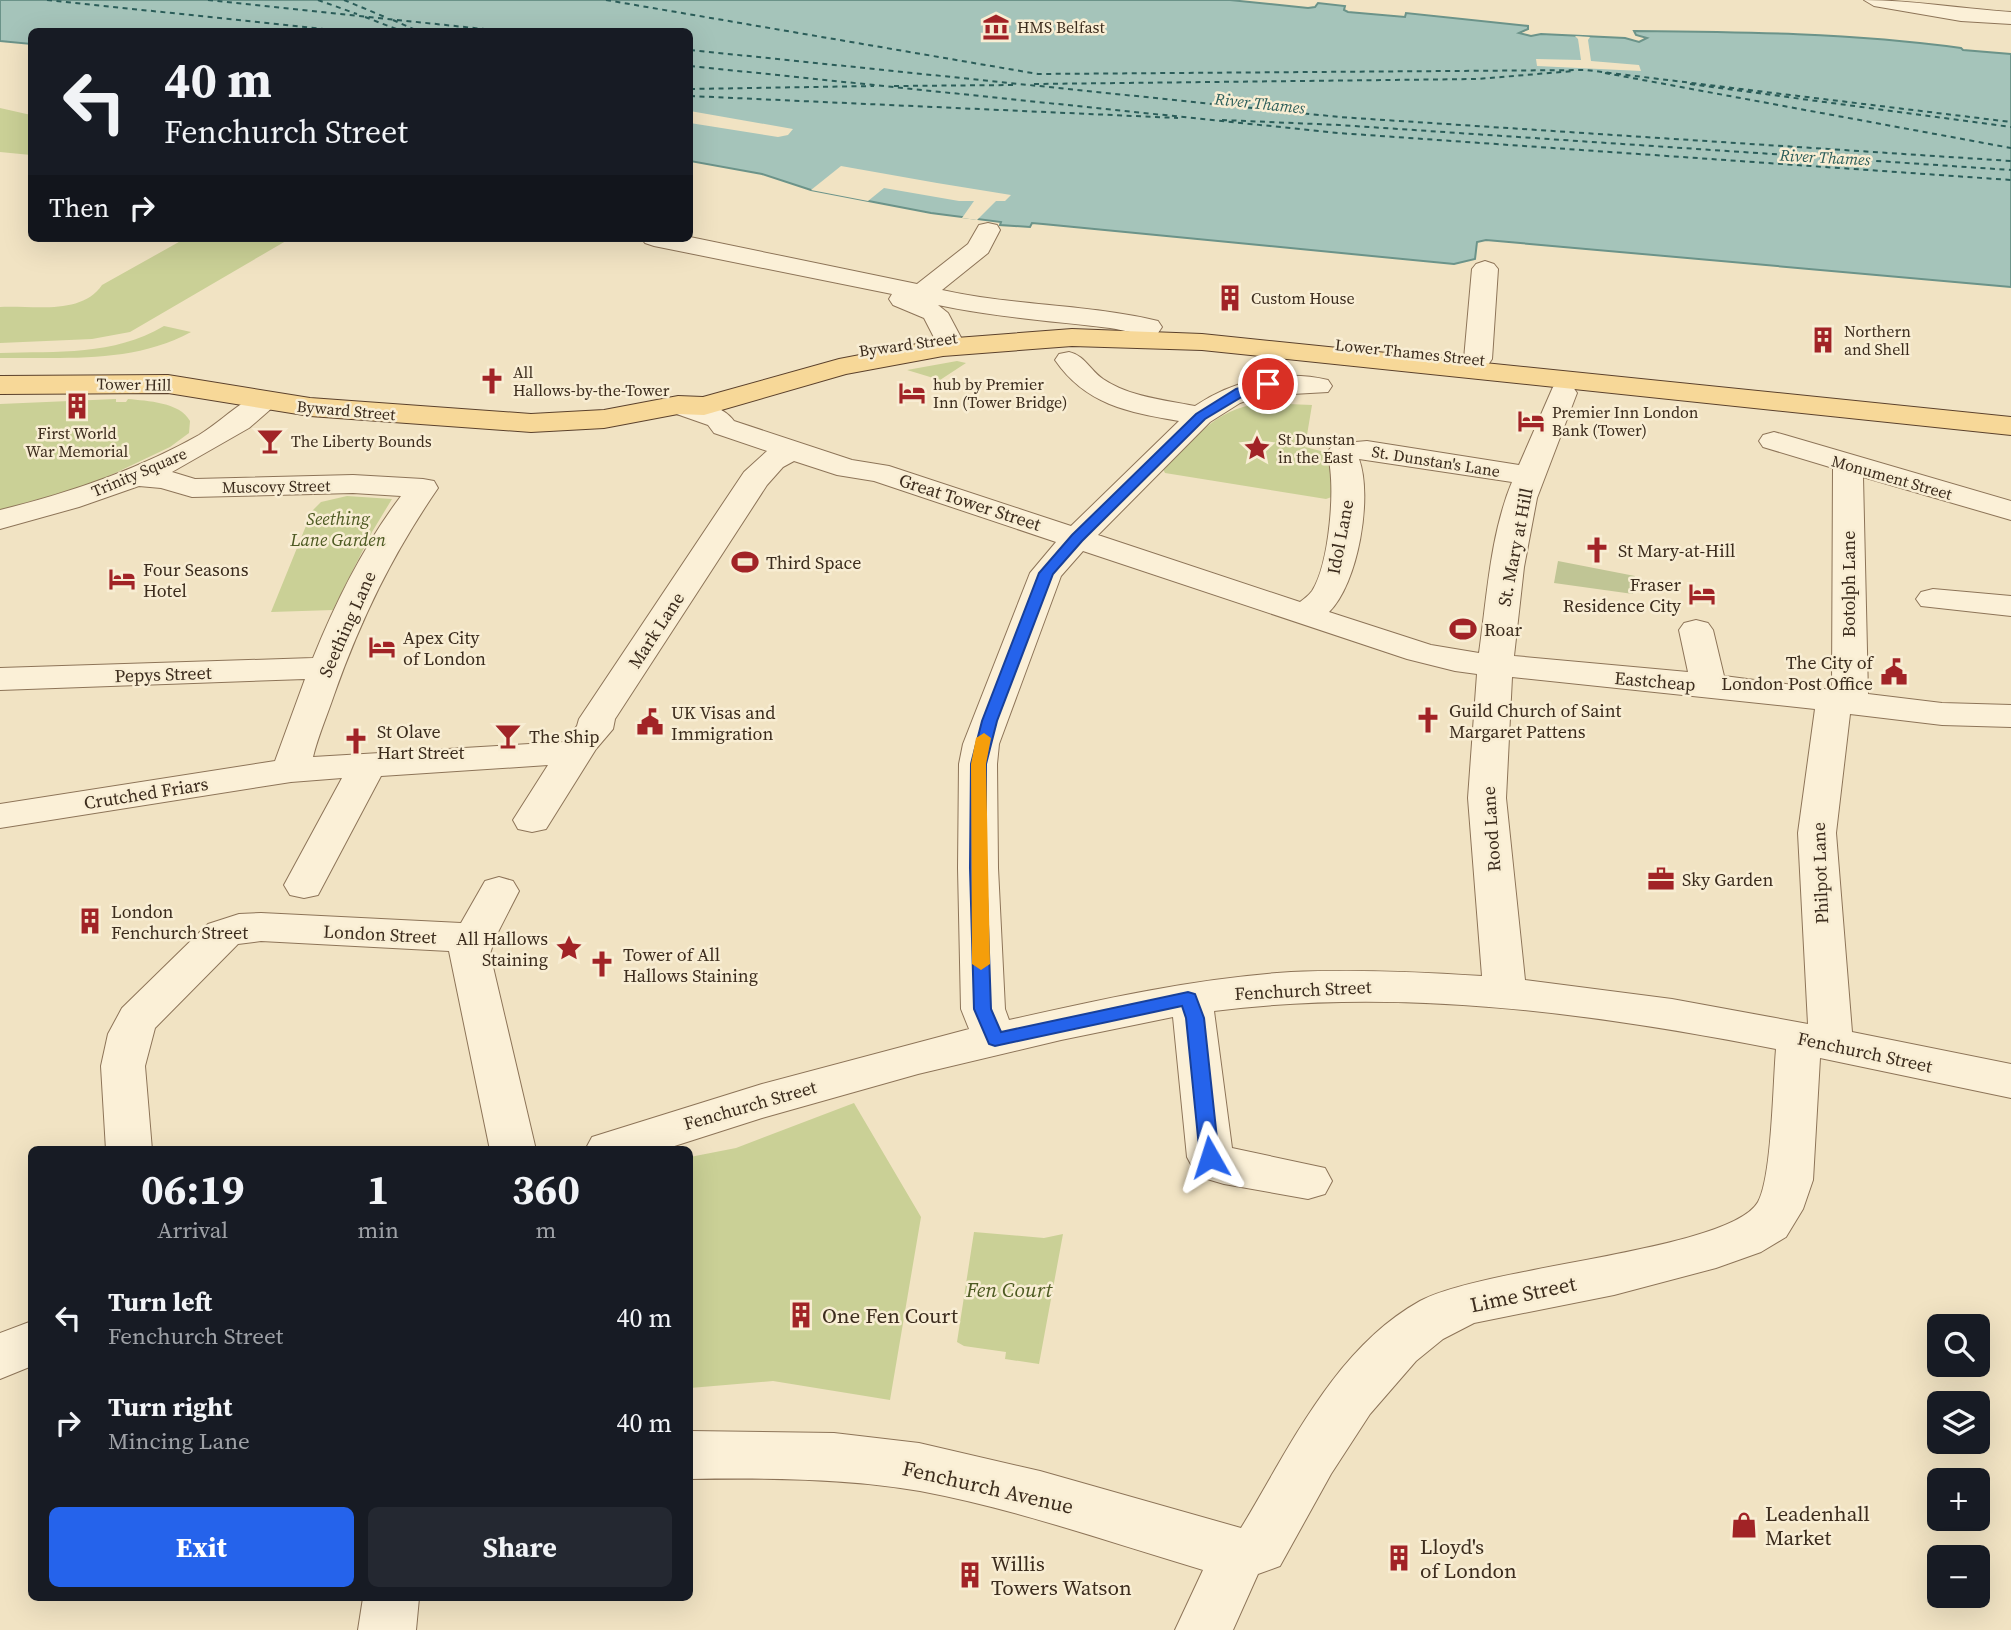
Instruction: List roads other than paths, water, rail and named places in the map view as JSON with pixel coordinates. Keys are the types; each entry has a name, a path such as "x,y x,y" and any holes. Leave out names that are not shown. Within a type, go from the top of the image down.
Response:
{"main road":[{"name":"Byward Street","path":"266,401 374,413 531,424 604,419 678,405 704,406 857,363 950,342 1090,327 1148,327"},
{"name":"Lower Thames Street","path":"1148,327 2011,414"},
{"name":"Lower Thames Street","path":"1093,337 1228,344 2011,426"},
{"name":"Byward Street","path":"950,342 1093,337"},
{"name":"Tower Hill","path":"0,385 169,384 266,401"}],"street":[{"path":"1874,0 1961,15 2011,18"},
{"path":"922,292 979,248 988,230"},
{"name":"Lower Thames Street","path":"674,242 984,307 1113,320 1148,327"},
{"path":"1478,359 1485,269"},
{"name":"Lower Thames Street","path":"813,270 822,280 922,305 938,317 950,342"},
{"path":"1069,360 1091,385 1130,400 1200,416"},
{"path":"995,1039 982,1009 978,868 980,754 989,721 1046,573 1077,538 1200,416 1216,405 1254,387 1268,384 1318,386"},
{"name":"St. Mary at Hill","path":"1494,666 1521,498 1563,393"},
{"name":"Trinity Square","path":"0,520 61,505 132,476 224,434 266,401"},
{"name":"Great Tower Street","path":"678,405 718,419 724,427 848,469 878,472 1305,615"},
{"path":"718,419 739,419 860,460 878,472"},
{"name":"Monument Street","path":"1774,441 2011,511"},
{"name":"Mark Lane","path":"532,820 575,754 595,729 597,719 754,479 772,461 792,450"},
{"name":"St. Dunstan's Lane","path":"1343,450 1367,450 1529,476"},
{"name":"Idol Lane","path":"1305,615 1329,591 1340,550 1349,483 1343,450"},
{"name":"Botolph Lane","path":"1841,702 1847,464"},
{"name":"Muscovy Street","path":"132,476 165,479 192,488 353,484 422,488"},
{"name":"Seething Lane","path":"291,770 326,668 347,617 397,520 422,488"},
{"path":"1933,599 2011,606"},
{"name":"Eastcheap","path":"1305,615 1419,652 1494,666 1708,685 1941,714 2011,716"},
{"path":"1696,630 1708,685"},
{"name":"Rood Lane","path":"1494,666 1487,798 1506,992"},
{"name":"Pepys Street","path":"0,679 326,668"},
{"name":"Philpot Lane","path":"1815,1042 1817,811 1832,721 1841,702"},
{"name":"Crutched Friars","path":"0,816 291,770 575,754"},
{"path":"304,885 368,765"},
{"path":"499,891 474,938 469,954 512,1146"},
{"name":"London Street","path":"129,1146 124,1050 129,1033 137,1019 223,934 239,928 474,938"},
{"name":"Fenchurch Street","path":"620,1146 709,1116 995,1039 1188,999 1262,989 1329,986 1506,992 1716,1023 2011,1081"},
{"path":"1188,999 1195,1018 1210,1157 1223,1166 1308,1181"},
{"name":"Lime Street","path":"1239,1555 1260,1548 1309,1463 1357,1389 1398,1347 1427,1323 1457,1308 1489,1299 1616,1275 1681,1259 1745,1239 1772,1221 1787,1191 1794,1141 1815,1042"},
{"path":"0,1357 28,1344"},
{"name":"Fenchurch Avenue","path":"693,1455 836,1459 918,1467 1008,1487 1239,1555"},
{"path":"1205,1629 1239,1555"},
{"path":"387,1630 391,1601"}],"water":[{"name":"River Thames","path":"0,0 1230,0 1308,8 1315,7 1318,3 1345,6 1344,10 1348,12 1405,17 1406,13 1528,26 1528,29 1519,33 1531,36 1541,34 1625,38 1639,42 1647,38 1636,35 1634,31 1798,34 1880,39 2011,54 2011,287 1486,240 1477,242 1475,259 1454,264 1032,223 1030,227 1000,225 1001,222 931,213 811,190 762,174 693,162 693,28 28,28 28,44 0,41"}],"place":[{"name":"HMS Belfast","path":"996,27"},
{"name":"Custom House","path":"1230,298"},
{"name":"Northern and Shell","path":"1823,340"},
{"name":"All Hallows-by-the-Tower","path":"492,381"},
{"name":"hub by Premier Inn (Tower Bridge)","path":"912,393"},
{"name":"First World War Memorial","path":"77,406"},
{"name":"Premier Inn London Bank (Tower)","path":"1531,421"},
{"name":"The Liberty Bounds","path":"270,441"},
{"name":"St Dunstan in the East","path":"1257,448"},
{"name":"St Mary-at-Hill","path":"1597,550"},
{"name":"Third Space","path":"745,562"},
{"name":"Four Seasons Hotel","path":"122,579"},
{"name":"Fraser Residence City","path":"1702,594"},
{"name":"Roar","path":"1463,629"},
{"name":"Apex City of London","path":"382,647"},
{"name":"The City of London Post Office","path":"1894,672"},
{"name":"Guild Church of Saint Margaret Pattens","path":"1428,720"},
{"name":"UK Visas and Immigration","path":"650,722"},
{"name":"The Ship","path":"508,736"},
{"name":"St Olave Hart Street","path":"356,741"},
{"name":"Sky Garden","path":"1661,879"},
{"name":"London Fenchurch Street","path":"90,921"},
{"name":"All Hallows Staining","path":"569,948"},
{"name":"Tower of All Hallows Staining","path":"602,964"},
{"name":"One Fen Court","path":"801,1315"},
{"name":"Leadenhall Market","path":"1744,1525"},
{"name":"Lloyd's of London","path":"1399,1558"},
{"name":"Willis Towers Watson","path":"970,1575"}],"park label":[{"name":"Seething Lane Garden","path":"338,528"},
{"name":"Fen Court","path":"1009,1289"}]}
